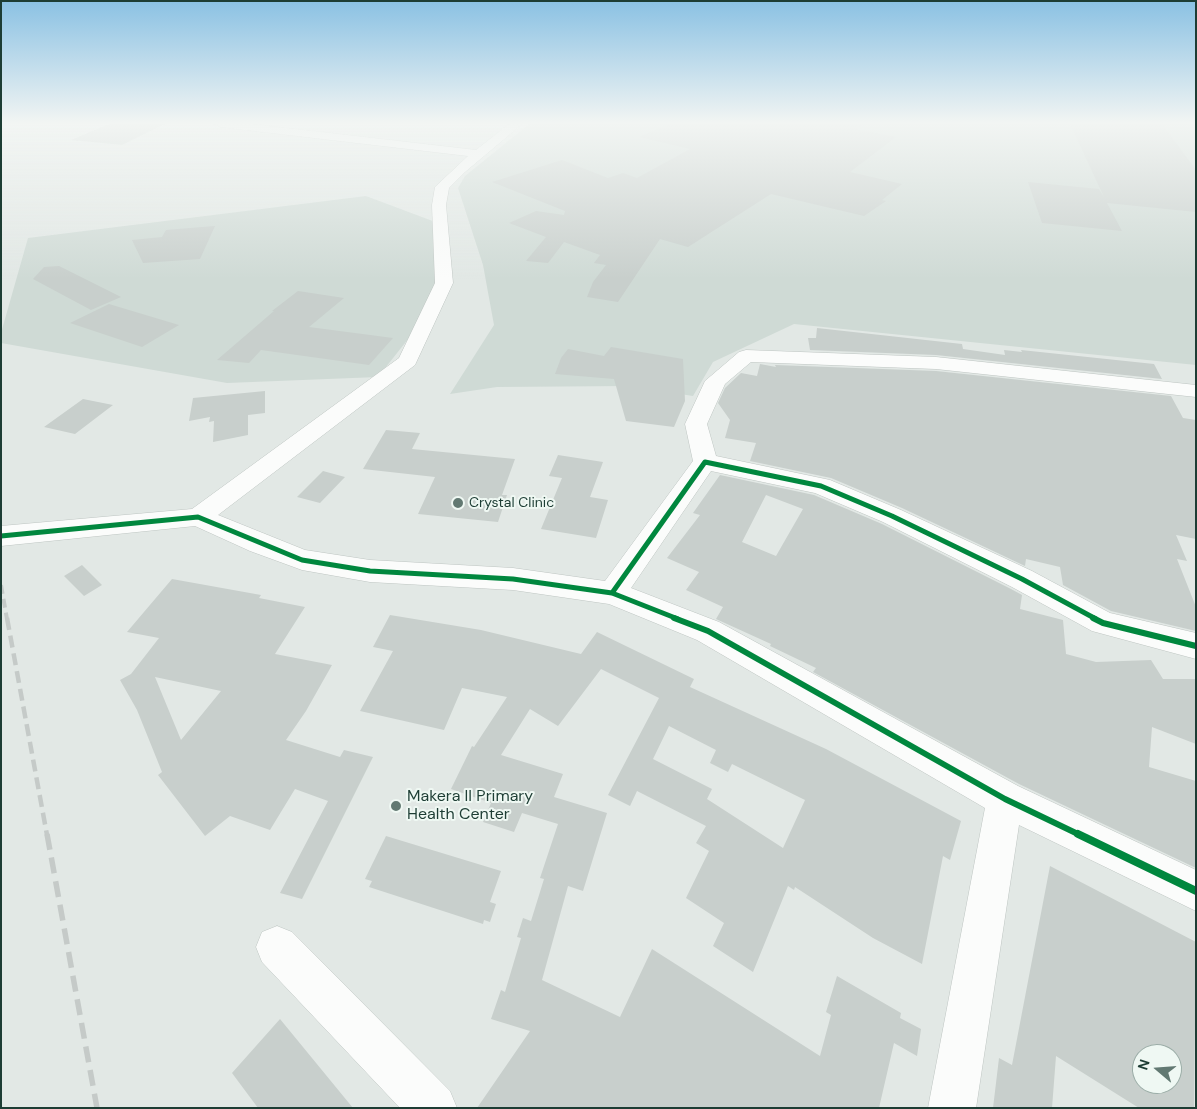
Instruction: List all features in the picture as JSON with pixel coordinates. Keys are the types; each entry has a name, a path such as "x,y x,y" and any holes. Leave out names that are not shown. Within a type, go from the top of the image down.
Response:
{"street":[{"path":"198,517 408,361 444,283 439,205 442,187 455,176"},
{"path":"612,593 705,462 696,424 716,381 746,356 936,363 1196,391"},
{"path":"705,462 821,486 918,528 1022,579 1103,623 1196,646"},
{"path":"1,536 198,517 302,560 370,571 512,579 612,593 708,631 1005,798 1196,891"},
{"path":"952,1108 1005,798"},
{"path":"277,947 433,1108"}],"shaded area":[{"path":"465,176 1196,176 1196,365 794,324 713,362 693,396 628,386 497,387 450,394 494,325 483,265 458,188"},
{"path":"366,196 438,223 451,285 378,377 227,383 1,343 1,333 28,238"}],"building":[{"path":"512,176 602,176 608,178 615,176 631,176 637,178 641,176 866,176 902,184 882,200 886,201 864,216 771,194 688,247 660,239 618,302 587,297 593,282 606,265 594,263 600,255 564,242 548,263 526,261 546,237 509,223 536,211 564,215 565,211 492,182"},
{"path":"1094,176 1196,176 1196,212 1107,203 1122,231 1042,223 1028,182 1099,189 1104,197"},
{"path":"215,226 200,259 143,263 132,240 162,237 166,230"},
{"path":"59,266 121,297 91,310 33,279 44,267"},
{"path":"298,291 344,298 309,327 393,338 369,365 261,350 249,363 217,360 274,311 272,311"},
{"path":"109,304 179,325 142,347 70,323"},
{"path":"817,328 962,344 963,349 1005,355 1004,350 1022,352 1021,350 1154,364 1162,379 936,355 810,350 808,338 816,338"},
{"path":"611,347 683,359 685,401 674,427 626,421 614,379 555,374 561,358 568,349 604,356"},
{"path":"760,364 776,367 775,365 936,371 1171,396 1183,418 1196,420 1196,539 1176,535 1187,561 1177,559 1196,607 1196,631 1111,611 1063,585 1060,567 1026,559 1025,566 902,508 831,478 750,461 756,443 725,438 730,420 718,403 725,388 741,373 757,376"},
{"path":"265,391 265,413 248,415 248,435 213,442 214,421 209,422 210,417 189,421 193,398"},
{"path":"83,399 113,405 75,434 44,427"},
{"path":"386,430 420,433 412,449 515,459 502,495 507,495 498,522 418,514 435,477 363,469"},
{"path":"558,455 603,462 590,497 608,500 596,538 541,529 562,478 549,476"},
{"path":"323,471 345,477 320,503 297,497"},
{"path":"720,475 814,495 882,524 1022,595 1020,609 1063,620 1066,654 1096,662 1151,660 1163,679 1196,679 1196,744 1152,727 1149,767 1196,781 1196,868 1019,784 813,672 816,668 770,646 771,644 716,619 723,607 686,590 699,572 667,558 700,515 693,513","holes":["766,495 803,509 776,556 742,542"]},
{"path":"82,565 102,585 84,596 64,576"},
{"path":"172,579 261,595 259,598 305,607 275,654 332,665 306,711 286,740 340,757 344,750 373,757 302,899 280,893 328,801 295,789 270,830 230,816 205,836 158,775 162,772 137,710 120,680 131,674 159,638 127,632","holes":["155,677 221,691 181,740"]},
{"path":"390,615 481,630 581,654 597,632 694,679 690,687 826,749 961,821 950,860 943,856 922,964 873,938 795,887 794,890 788,886 753,972 713,946 724,923 686,898 709,851 696,843 706,826 637,791 630,806 608,795 659,698 601,669 558,726 530,709 501,755 563,774 554,797 607,813 583,891 568,886 542,980 620,1017 652,949 820,1056 831,1015 826,1012 837,976 901,1013 900,1018 921,1029 917,1056 894,1043 879,1108 477,1108 530,1031 491,1019 501,990 505,992 521,938 517,937 523,918 531,921 544,879 540,878 558,824 522,813 514,832 483,822 491,803 451,789 472,746 474,747 507,697 462,688 444,730 360,711 393,651 373,647","holes":["669,726 716,750 710,763 728,772 732,764 805,800 783,848 707,799 712,789 653,759"]},
{"path":"386,836 501,871 490,902 496,904 490,922 484,920 483,924 369,887 372,881 365,879"},
{"path":"1050,866 1196,942 1194,1108 1139,1108 1056,1056 1052,1108 993,1108 999,1058 1012,1065"},
{"path":"280,1019 353,1108 258,1108 232,1073"}],"railway":[{"path":"1,585 7,619"},
{"path":"7,618 47,835"},
{"path":"47,834 97,1108"}],"cycle path":[{"path":"612,593 705,462 821,486 892,516 1022,579 1103,623 1196,646"},
{"path":"1,536 198,517 302,560 370,571 513,579 612,593 708,631 1005,799 1196,891"}],"place":[{"name":"Crystal Clinic","path":"458,503"},
{"name":"Makera II Primary Health Center","path":"396,806"}]}
